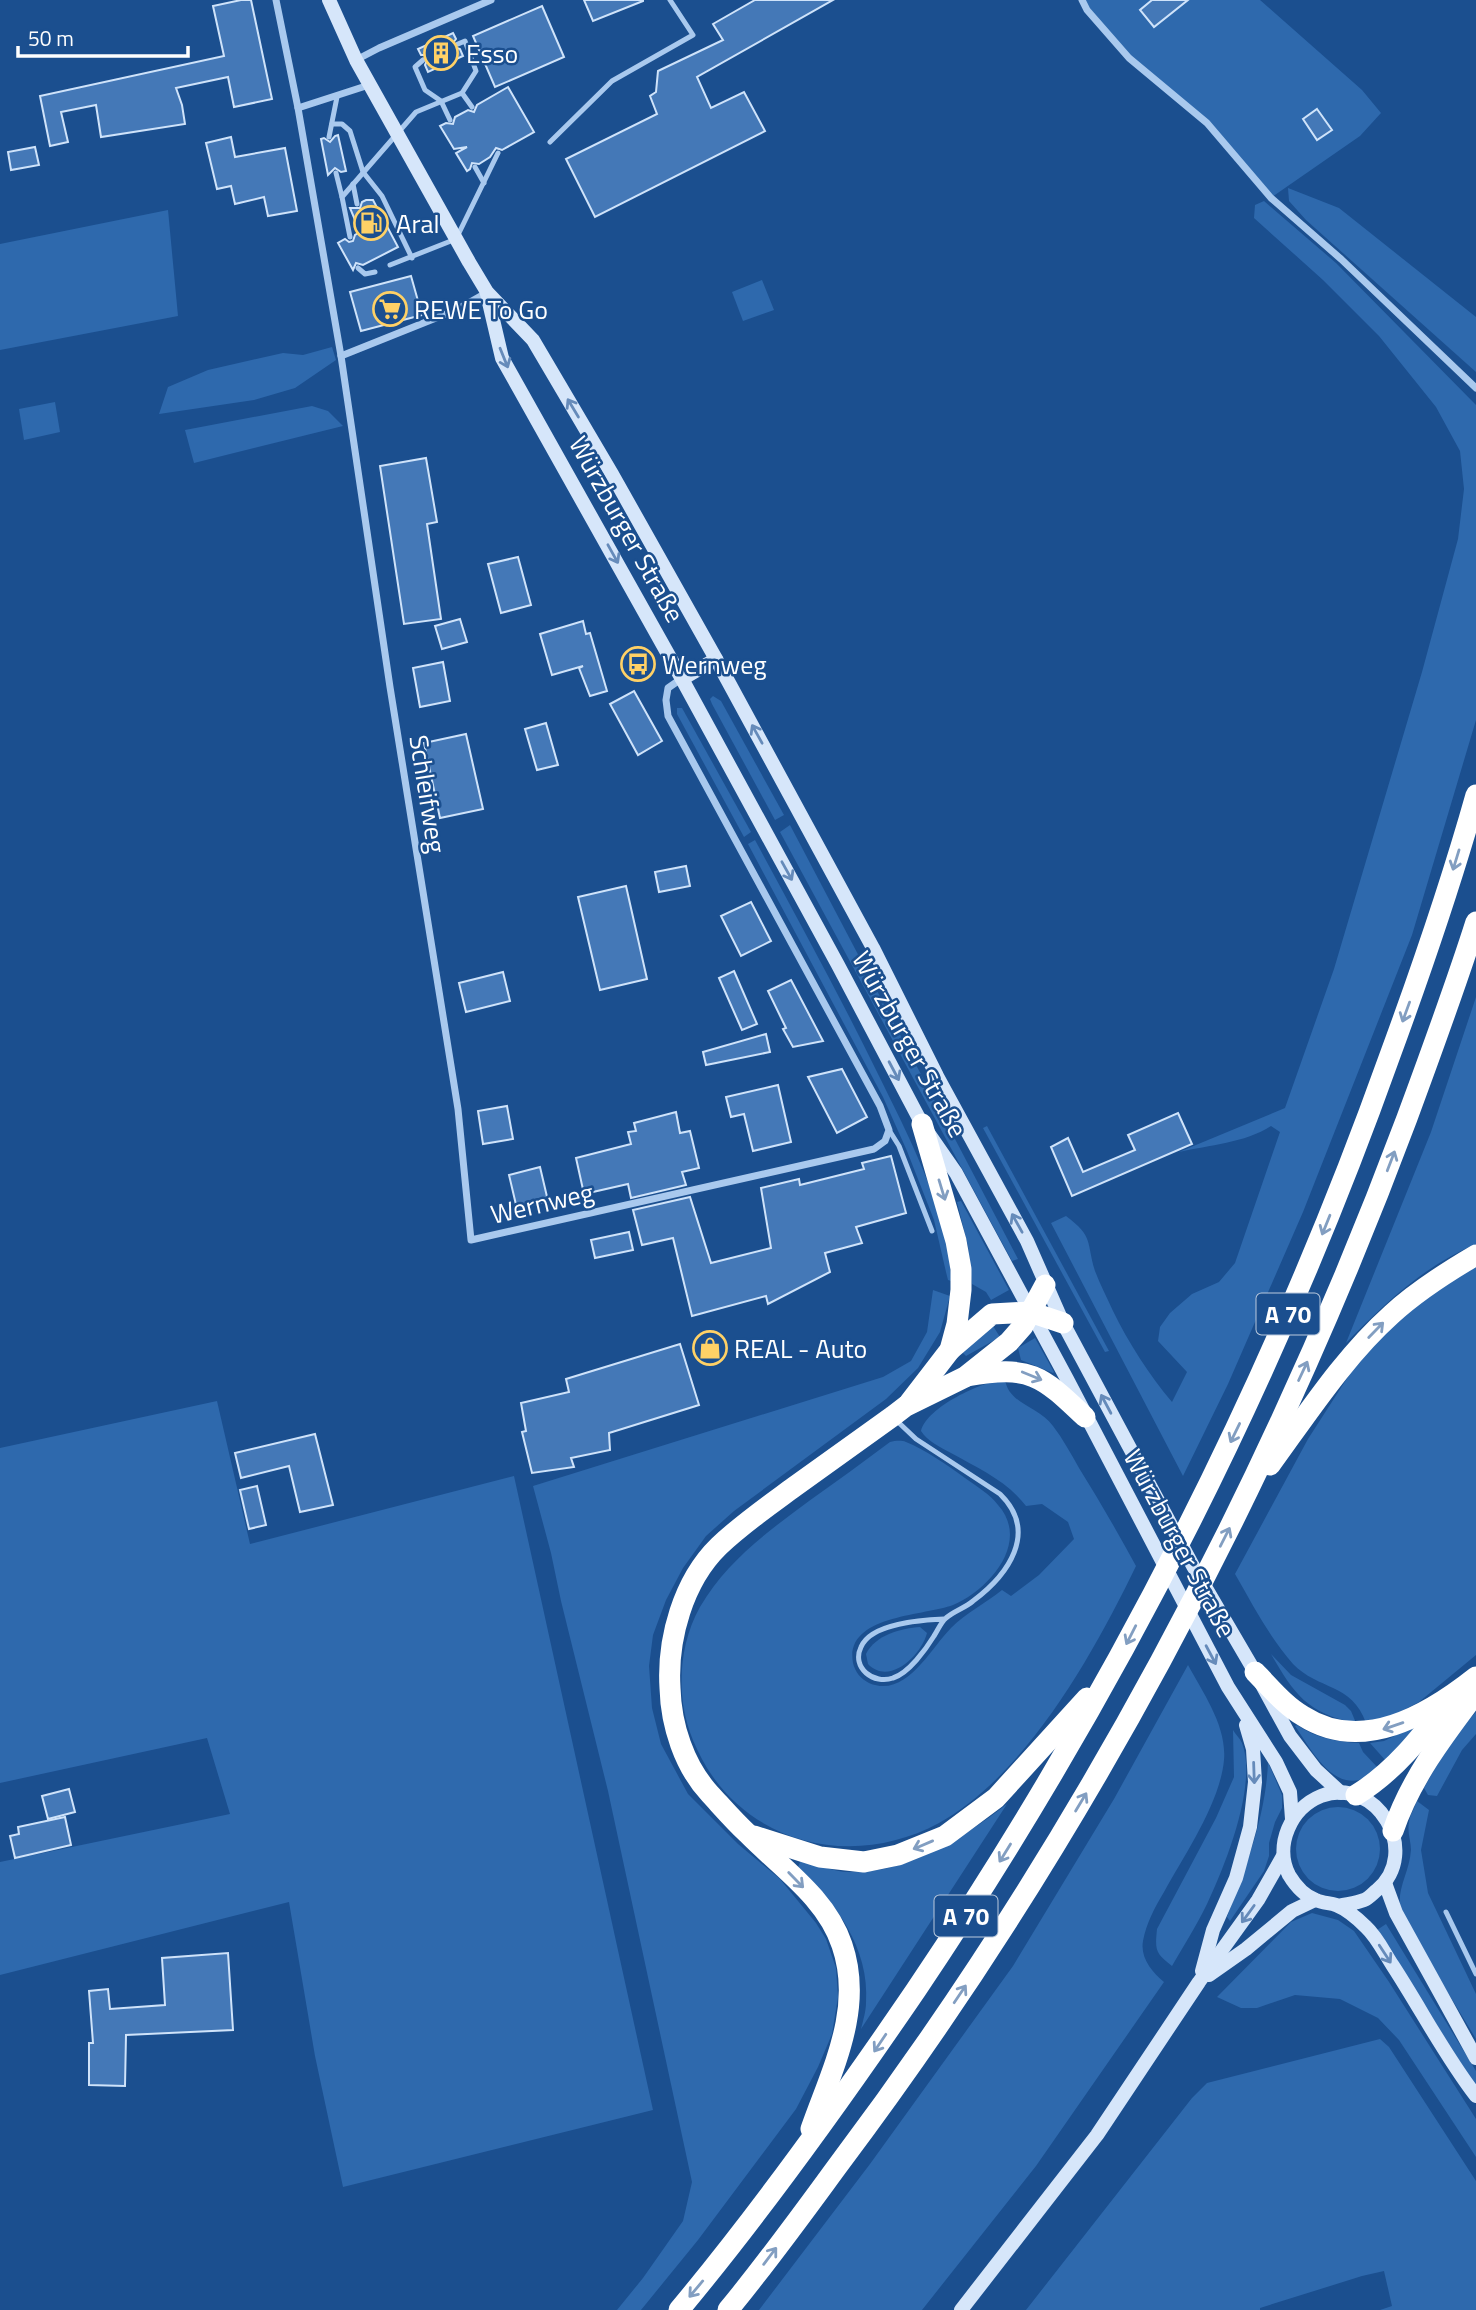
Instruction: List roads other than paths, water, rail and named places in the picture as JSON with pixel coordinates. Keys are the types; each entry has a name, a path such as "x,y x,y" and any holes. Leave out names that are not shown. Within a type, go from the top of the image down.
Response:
{"highway":[{"name":"A 70","path":"679,2310 802,2154 959,1925 1027,1819 1115,1668 1251,1399 1326,1226 1429,947 1476,795"},
{"name":"A 70","path":"728,2310 922,2051 991,1948 1148,1685 1244,1500 1319,1338 1431,1055 1476,922"},
{"path":"922,1124 948,1208 961,1269 957,1324 950,1350"},
{"path":"1244,1500 1339,1373 1392,1313 1446,1272 1476,1255"},
{"path":"1045,1285 1023,1326 1009,1342 965,1377 900,1411 743,1524 716,1548 697,1575 682,1607 672,1639 669,1672 671,1709 679,1741 700,1784 747,1833 820,1857 864,1862 898,1855 944,1836 996,1798 1115,1668"},
{"path":"900,1411 950,1350 992,1314 1030,1312 1063,1323"},
{"path":"965,1377 995,1371 1022,1371 1055,1388 1085,1417"},
{"path":"1251,1665 1295,1711 1305,1718 1339,1731 1386,1729 1453,1695 1476,1677"},
{"path":"1393,1831 1399,1813 1432,1754 1476,1693"},
{"path":"1349,1794 1376,1783 1389,1771 1453,1695"},
{"name":"A 70","path":"747,1833 813,1897 842,1944 848,1974 846,2029 802,2154"}],"main road":[{"name":"Würzburger Straße","path":"329,0 356,60 487,292 533,340 716,659 873,948 937,1076 1027,1241 1063,1323 1193,1566 1290,1736 1316,1770 1349,1794"},
{"name":"Würzburger Straße","path":"487,292 502,358 682,678 922,1124 956,1173 1228,1687 1276,1762 1290,1792 1292,1819"},
{"path":"682,678 716,659"},
{"path":"1199,1982 1213,1930 1236,1878 1250,1826 1255,1782 1254,1749 1240,1707"},
{"path":"1338,1906 1365,1900 1385,1883 1393,1866 1396,1847 1393,1831 1385,1815 1372,1803 1349,1794 1322,1796 1305,1805 1292,1819 1284,1837 1283,1856 1289,1874 1300,1889 1315,1900 1338,1906 1368,1928 1476,2096"},
{"path":"961,2310 1097,2135 1199,1982 1258,1900 1283,1856"},
{"path":"1385,1883 1396,1913 1476,2058"},
{"path":"1199,1982 1246,1949 1292,1911 1315,1900"}],"street":[{"path":"276,0 298,108 370,85"},
{"path":"356,60 491,0"},
{"path":"1082,0 1087,10 1129,58 1207,123 1271,198 1341,260 1476,388"},
{"name":"Schleifweg","path":"298,108 341,356 390,687 458,1109 471,1240"},
{"path":"341,356 456,310 487,292"},
{"path":"682,678 668,688 668,716 880,1106 889,1130"},
{"name":"Wernweg","path":"471,1240 874,1149 885,1140 889,1130"}],"lane":[{"path":"550,142 612,81 693,35 670,0"},
{"path":"342,197 416,112 462,93 476,71 465,40 458,44"},
{"path":"423,60 415,67 425,90 441,101 450,120"},
{"path":"462,93 472,107"},
{"path":"329,137 337,97"},
{"path":"332,124 342,124 350,131 363,172 382,196 412,258"},
{"path":"390,265 456,239 498,153"},
{"path":"474,167 484,183"},
{"path":"337,173 350,237"},
{"path":"353,184 357,204"},
{"path":"358,268 365,274 375,272"},
{"path":"889,1130 899,1146 932,1231"},
{"path":"900,1411 916,1439 1000,1494 1010,1504 1017,1517 1017,1537 1014,1555 1007,1569 971,1603 944,1619 915,1620 873,1634 863,1642 859,1650 860,1666 874,1679 897,1677 933,1638 944,1619"},
{"path":"1446,1912 1476,1973"}],"place":[{"name":"Esso","path":"441,53"},
{"name":"Aral","path":"371,223"},
{"name":"REWE To Go","path":"390,309"},
{"name":"Wernweg","path":"638,664"},
{"name":"REAL - Auto","path":"710,1348"}]}
